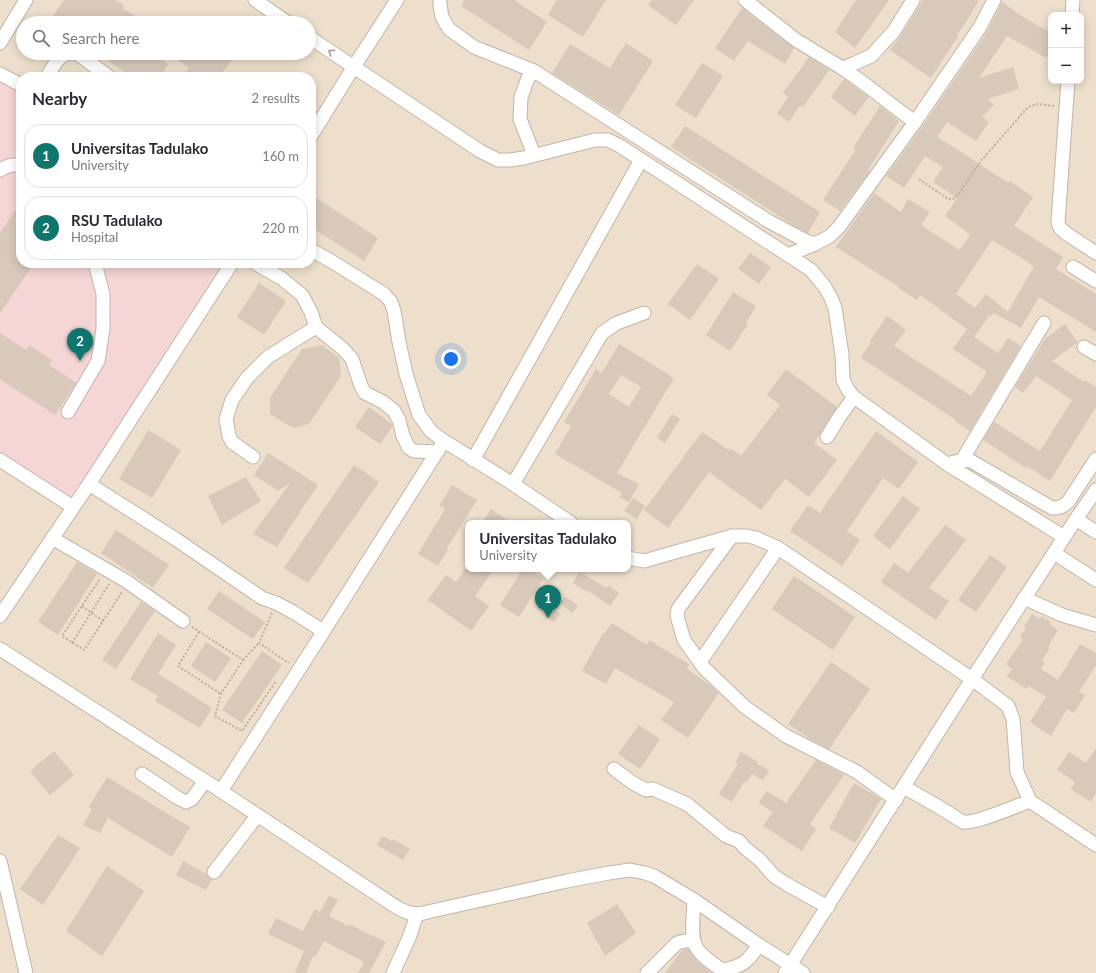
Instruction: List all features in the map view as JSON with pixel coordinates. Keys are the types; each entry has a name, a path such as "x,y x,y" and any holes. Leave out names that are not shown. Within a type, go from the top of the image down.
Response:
{"street":[{"path":"255,0 278,16"},
{"path":"316,128 398,0"},
{"path":"440,0 442,17 449,29 474,47 534,71 770,222 806,241 815,244"},
{"path":"745,0 796,40 842,68 915,122"},
{"path":"842,68 872,56 894,31 913,0"},
{"path":"788,255 830,236 839,227 915,122 980,27 994,0"},
{"path":"1072,12 1074,0"},
{"path":"0,43 24,1"},
{"path":"316,42 456,136 498,160 510,160 595,140 608,140 620,146 811,270 825,287 835,308 842,355 843,380 848,390 854,397 947,464 1064,537"},
{"path":"50,72 58,60"},
{"path":"86,60 102,72"},
{"path":"534,71 528,78 521,97 520,119 534,155"},
{"path":"0,74 16,82"},
{"path":"1068,84 1058,222 1060,228 1067,234 1096,253"},
{"path":"473,460 641,160"},
{"path":"0,170 4,167 16,164"},
{"path":"316,253 384,294 391,302 405,367 419,415 441,447"},
{"path":"68,412 98,361 103,329 103,294 96,268"},
{"path":"0,616 90,484 229,268"},
{"path":"264,268 281,278 302,295 311,312 316,327 343,349 352,360 360,386 365,393 383,402 394,411 399,420 403,436 409,448 414,451 441,447 473,460 513,484 567,520"},
{"path":"1073,268 1096,281"},
{"path":"513,484 602,333 617,323 644,313"},
{"path":"962,460 1044,323"},
{"path":"253,457 232,442 229,436 226,419 232,400 247,378 268,357 316,327"},
{"path":"1084,347 1096,354"},
{"path":"827,437 854,397"},
{"path":"221,791 441,447"},
{"path":"947,464 962,460 971,461 1052,508 1059,508 1068,502 1096,459"},
{"path":"0,460 73,507"},
{"path":"90,484 174,538 262,598 276,603 293,612 323,632"},
{"path":"788,969 972,678 1096,490"},
{"path":"1076,519 1096,532"},
{"path":"732,536 678,609 678,622 684,640 704,668 745,707 786,736 857,772 896,800"},
{"path":"631,559 644,561 732,536 747,536 756,538 778,548 972,678 1008,706 1013,719 1017,772 1030,801 1096,845"},
{"path":"52,538 128,582 183,621"},
{"path":"700,662 778,548"},
{"path":"1054,553 1096,580"},
{"path":"1024,598 1062,615 1096,625"},
{"path":"0,649 221,791 381,897 410,913 417,914 567,881 630,870 654,876 694,900 759,945 788,969 803,973"},
{"path":"614,769 646,790 653,790 687,804 726,836 739,841 760,860 774,876 828,907"},
{"path":"142,774 186,802 192,800 205,781"},
{"path":"904,787 966,823 1030,801"},
{"path":"214,872 257,816"},
{"path":"0,861 26,973"},
{"path":"694,900 693,941 697,949 707,960 722,970 729,969 742,964 749,959 759,945"},
{"path":"393,973 409,938 417,914"},
{"path":"647,973 677,943 693,941"}],"path":[{"path":"919,179 948,199 953,199 980,162 1028,107 1038,104 1066,107"},
{"path":"111,572 82,606 62,636 72,643 84,650 128,582"},
{"path":"72,643 92,613 111,572"},
{"path":"276,603 259,644 243,660 221,694 215,716 242,731 276,681"},
{"path":"82,606 103,621"},
{"path":"183,621 243,660"},
{"path":"200,632 178,666 221,694"},
{"path":"259,644 289,662"}],"shaded area":[{"path":"0,0 1096,0 1096,973 0,973"},
{"path":"0,81 16,90 16,268 218,268 68,504 0,458"}],"building":[{"path":"64,0 115,0 124,5 122,8 135,16 53,16"},
{"path":"465,0 514,0 547,22 529,50 461,6"},
{"path":"557,0 606,0 583,37 548,15"},
{"path":"652,0 694,0 676,25 648,5"},
{"path":"856,0 889,0 855,48 835,32"},
{"path":"923,0 979,0 931,78 890,50"},
{"path":"1002,2 1020,15 1048,31 1048,54 1046,58 1007,36 979,78 1013,67 1019,89 988,99 994,105 982,117 989,122 976,141 947,122 937,137 1009,183 1010,181 1033,197 1014,226 1063,257 1056,269 1096,294 1096,332 1039,297 1021,328 994,313 990,317 989,316 974,337 998,353 1008,338 1021,346 970,431 955,421 956,420 861,358 871,342 870,341 887,316 906,330 894,346 971,396 987,372 953,349 967,329 920,295 917,300 897,287 898,286 836,247 874,193 901,212 908,199 930,212 921,225 959,250 966,241 970,234 945,216 957,198 933,182 943,167 925,156 904,188 886,176 922,127 987,32","holes":["992,240 1034,266 1008,312 986,294 975,308 956,294"]},
{"path":"742,8 794,48 785,64 748,41 734,61 715,48"},
{"path":"626,43 653,61 619,115 552,73 570,44 610,68"},
{"path":"809,57 829,70 803,107 800,105 789,122 777,114 788,97 783,93"},
{"path":"106,60 162,60 168,64 163,72 124,72"},
{"path":"178,60 232,60 223,72 186,72 189,68"},
{"path":"702,63 723,76 696,118 675,105"},
{"path":"844,79 869,97 855,116 831,97"},
{"path":"880,106 899,121 868,170 870,171 840,211 823,200 856,149 853,148"},
{"path":"685,126 820,212 808,233 796,227 671,147"},
{"path":"316,198 378,238 364,261 316,230"},
{"path":"16,209 16,268 31,268 0,313 0,233"},
{"path":"750,253 771,267 759,284 738,269"},
{"path":"697,264 719,279 690,320 668,304"},
{"path":"259,283 286,301 264,335 237,317"},
{"path":"733,292 756,306 746,323 748,324 730,351 706,335"},
{"path":"1065,324 1078,342 1052,361 1084,382 1085,380 1096,387 1096,407 1050,481 1027,466 1026,468 983,440 994,422 1040,451 1072,400 1036,376 1023,393 1015,387 1045,339"},
{"path":"0,333 26,350 29,345 52,360 49,365 76,383 55,415 0,379"},
{"path":"619,344 674,378 617,473 639,484 629,502 619,497 622,493 555,454 571,426 564,422 596,369 602,373","holes":["621,375 641,387 629,407 609,394"]},
{"path":"322,345 339,358 341,376 309,424 293,428 270,414 270,398 302,349"},
{"path":"786,369 837,407 814,443 837,460 809,497 785,479 761,510 709,472 668,528 644,510 702,432 741,456 780,405 767,395"},
{"path":"369,407 392,424 392,427 380,444 355,427"},
{"path":"672,414 680,419 665,443 657,438"},
{"path":"148,430 181,450 152,498 119,479"},
{"path":"876,431 918,462 899,489 883,478 847,531 860,540 842,566 790,531 808,505 820,513"},
{"path":"268,453 318,485 277,547 253,534 290,483 278,491 254,475"},
{"path":"354,465 379,482 308,583 284,568"},
{"path":"246,477 261,501 222,525 208,496"},
{"path":"452,485 477,500 447,548 448,549 438,566 418,554 445,509 440,505"},
{"path":"903,496 920,509 890,549 873,536"},
{"path":"633,498 645,506 637,519 624,511"},
{"path":"491,509 508,520 484,520"},
{"path":"945,525 966,540 929,588 949,601 936,620 881,582 894,563 908,573"},
{"path":"116,530 169,565 153,588 101,553"},
{"path":"990,555 1007,567 976,612 958,600"},
{"path":"77,562 97,574 58,635 38,622"},
{"path":"465,569 465,572 492,572 475,596 489,606 471,631 428,600 446,575 456,582"},
{"path":"521,572 533,572 543,579 519,617 500,605"},
{"path":"579,572 607,588 609,585 619,593 610,606 587,590 587,592 573,583"},
{"path":"794,576 855,617 833,650 772,609"},
{"path":"219,591 265,622 253,639 207,609"},
{"path":"565,596 578,606 572,613 560,603"},
{"path":"141,602 155,611 116,669 102,660"},
{"path":"551,608 560,614 554,622 545,616"},
{"path":"1032,614 1040,619 1042,616 1051,622 1049,624 1058,630 1048,647 1050,648 1042,660 1045,662 1041,669 1058,680 1080,644 1096,653 1096,665 1079,692 1085,695 1074,713 1067,709 1051,736 1030,722 1046,697 1029,686 1026,689 1007,676 1012,669 1006,664 1023,640 1020,637"},
{"path":"612,623 647,645 649,640 689,664 687,669 719,693 688,738 661,720 674,702 615,668 606,684 582,671 603,633 604,634"},
{"path":"158,633 176,645 158,674 212,708 200,728 155,701 158,696 130,679"},
{"path":"206,642 231,658 215,682 191,666"},
{"path":"262,651 282,665 242,723 222,710"},
{"path":"831,662 870,689 829,749 810,739 788,724"},
{"path":"639,725 660,739 640,769 618,754"},
{"path":"1096,748 1096,793 1091,802 1071,789 1075,782 1057,770 1069,752 1086,763"},
{"path":"54,751 74,775 50,795 30,771"},
{"path":"741,752 758,762 757,764 769,770 763,780 752,774 746,783 744,782 732,802 719,794 738,764 735,763"},
{"path":"816,760 844,775 810,824 816,829 802,851 763,826 773,812 759,803 766,791 786,803"},
{"path":"107,777 190,827 172,857 108,818 100,833 83,825 92,809 89,807"},
{"path":"854,783 881,799 855,843 829,828"},
{"path":"58,835 80,848 43,905 20,889"},
{"path":"382,836 392,841 393,839 410,849 403,860 377,845"},
{"path":"183,861 212,879 206,890 176,875"},
{"path":"107,866 144,891 102,956 66,931"},
{"path":"329,896 338,900 329,916 348,926 349,924 386,942 369,973 358,973 364,962 324,941 315,957 313,956 306,973 295,973 304,951 268,934 276,918 303,931 315,909 320,912"},
{"path":"617,904 636,933 605,956 587,923"},
{"path":"688,949 697,961 712,973 665,973 682,950"}],"place":[{"name":"RSU Tadulako","path":"80,361"},
{"name":"Universitas Tadulako","path":"548,618"}]}
